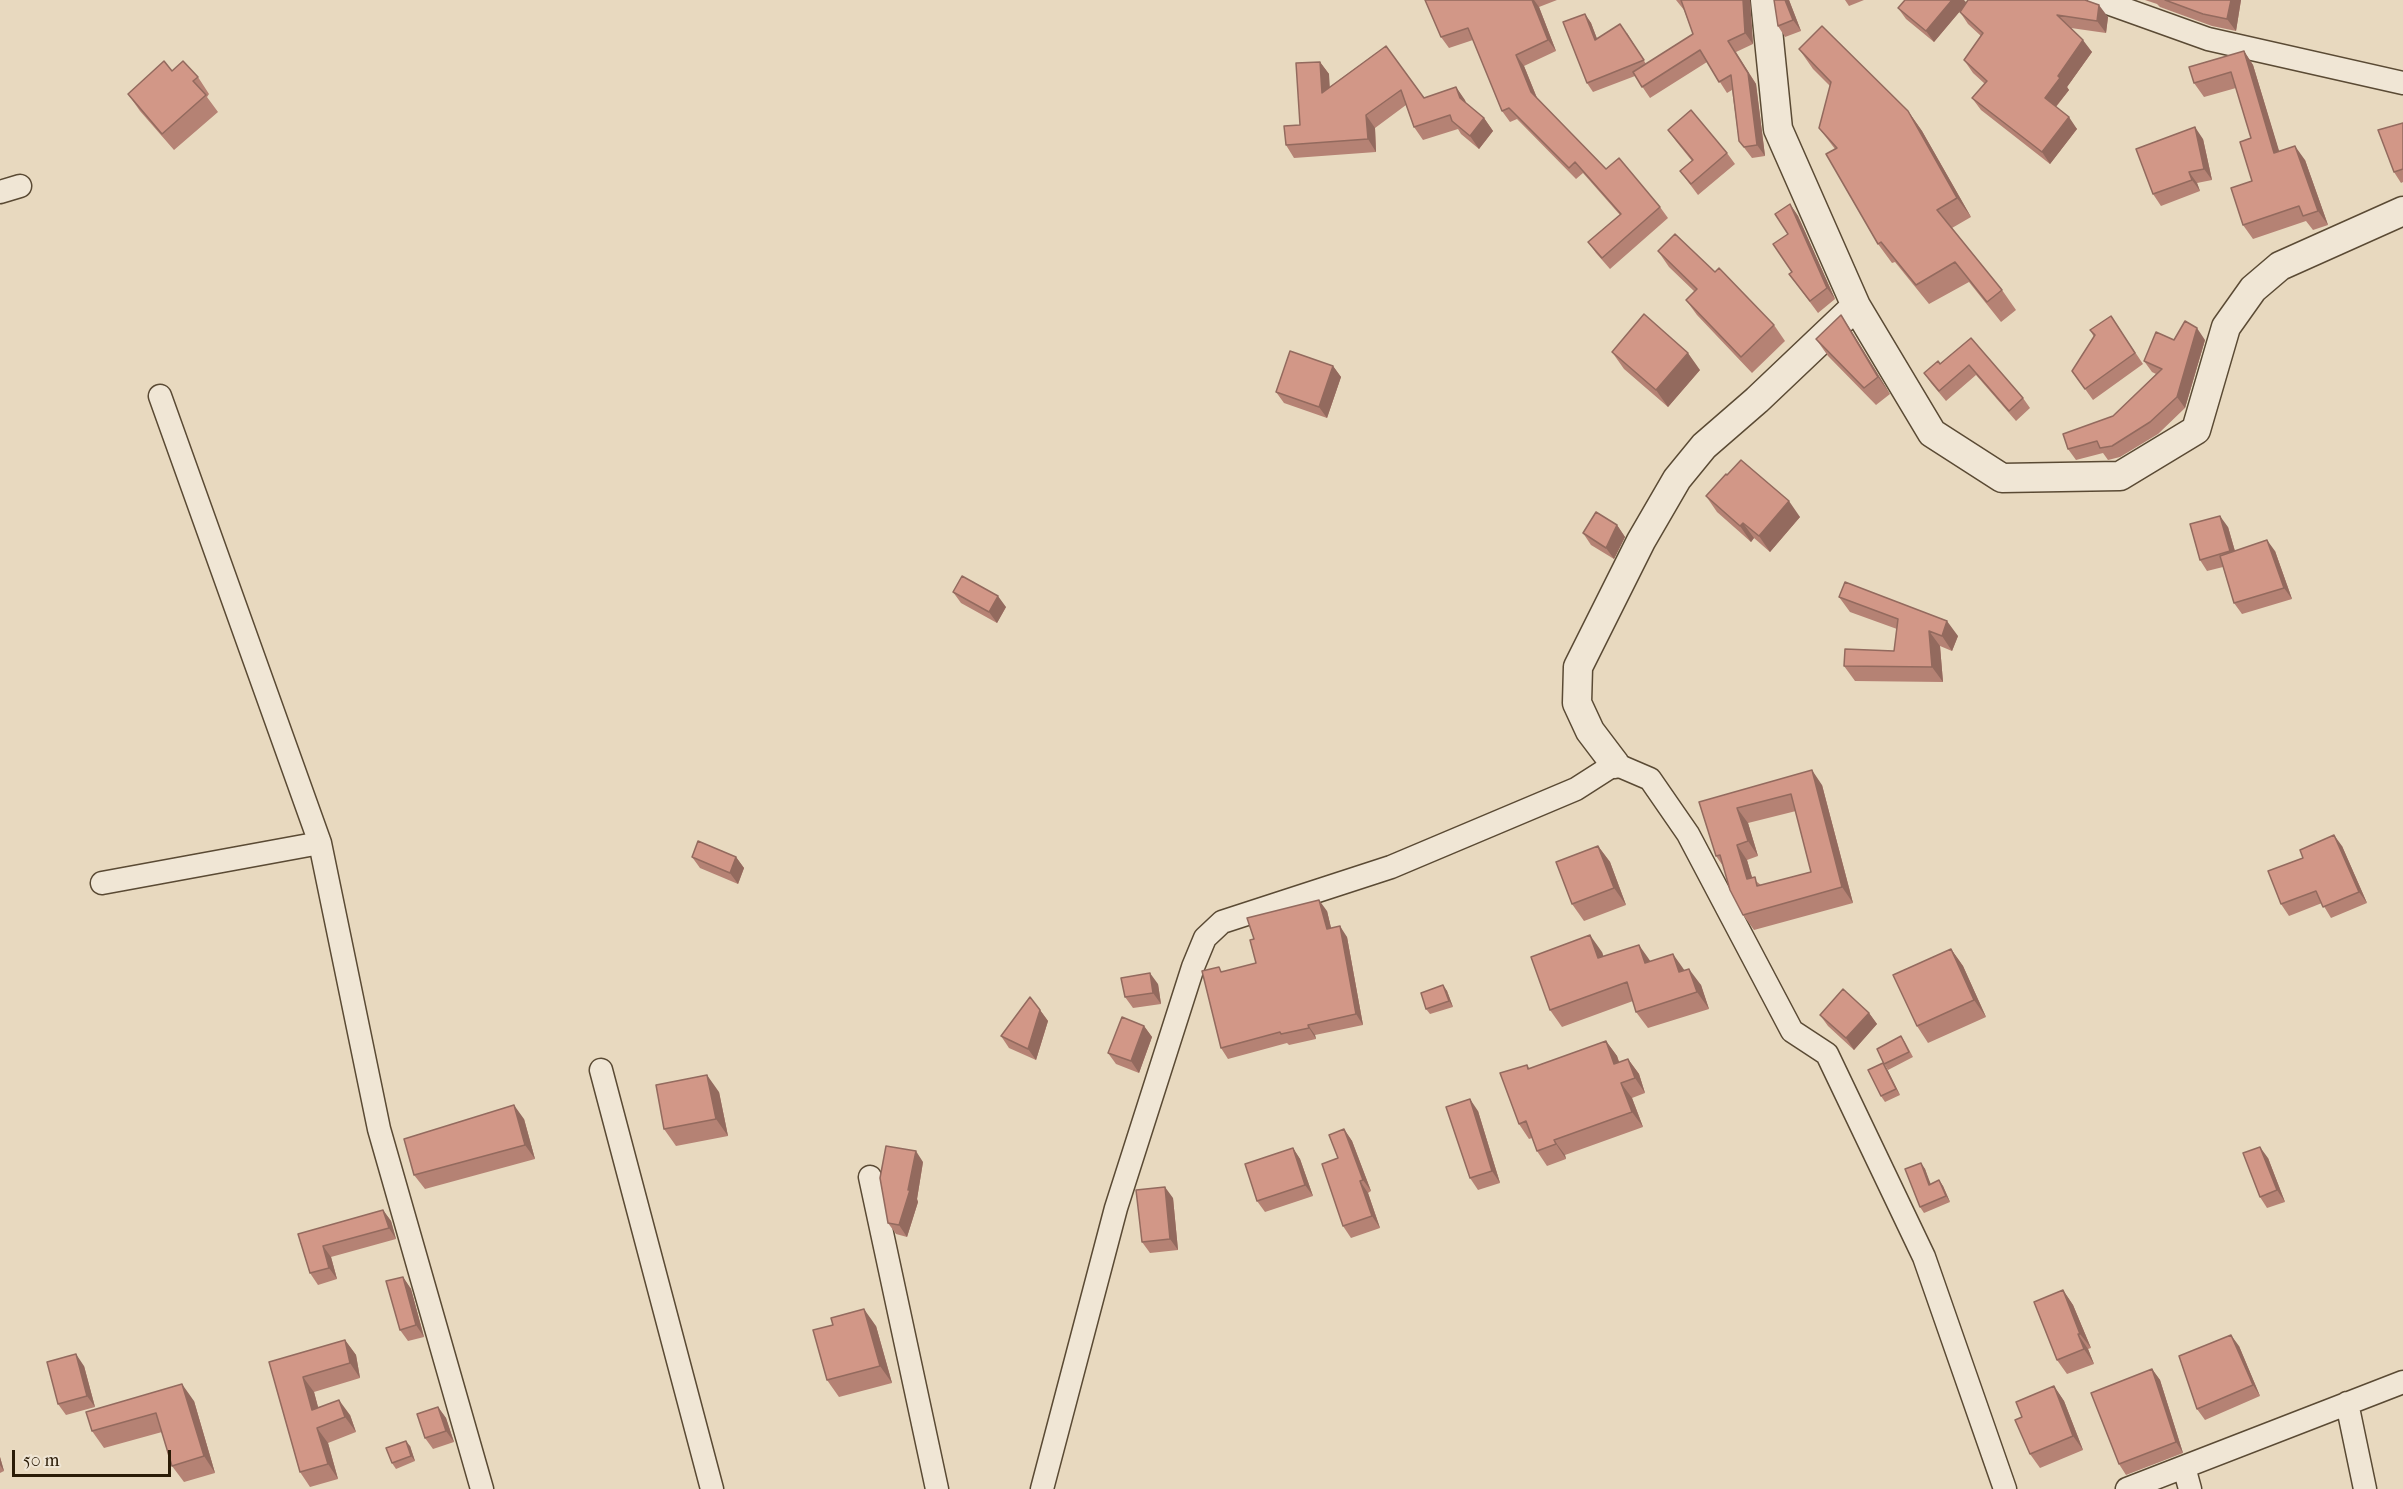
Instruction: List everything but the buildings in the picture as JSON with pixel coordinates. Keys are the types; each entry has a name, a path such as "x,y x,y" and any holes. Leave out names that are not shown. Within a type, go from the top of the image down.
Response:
{"street":[{"path":"1765,0 1778,129 1856,306 1932,433 2002,478 2120,476 2196,430 2226,327 2253,289 2280,266 2403,211"},
{"path":"2099,0 2208,39 2403,83"},
{"path":"1856,306 1757,400 1704,446 1677,479 1641,541 1578,667 1577,704 1590,731 1614,764 1650,779 1688,834 1792,1031 1827,1054 1924,1257 2005,1489"},
{"path":"160,396 320,843 379,1129 482,1489"},
{"path":"1042,1489 1116,1208 1192,967 1205,938 1222,922 1391,867 1576,789 1614,764"},
{"path":"102,883 320,843"},
{"path":"602,1070 712,1489"},
{"path":"870,1177 938,1489"},
{"path":"2127,1489 2403,1383"},
{"path":"2347,1403 2365,1489"},
{"path":"2184,1467 2190,1489"}]}
